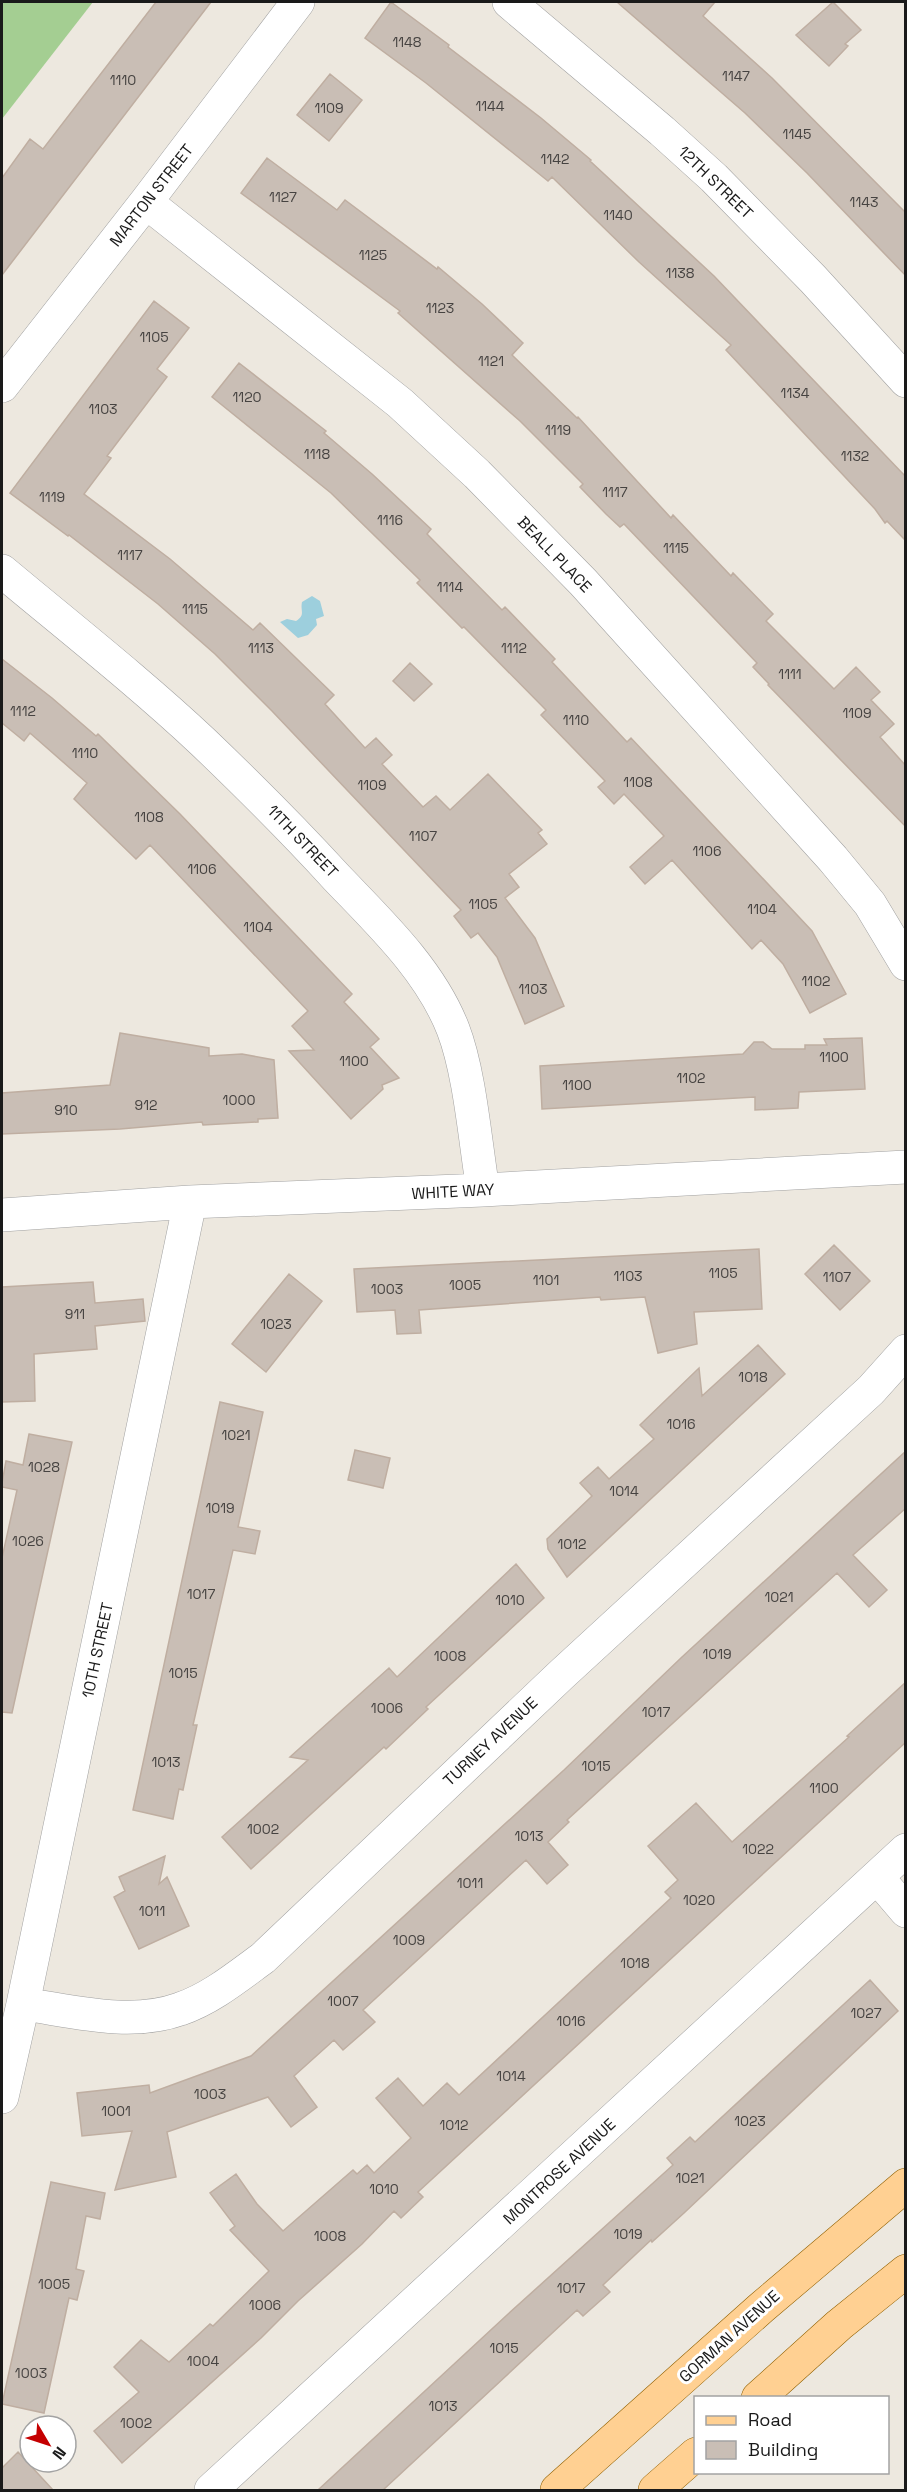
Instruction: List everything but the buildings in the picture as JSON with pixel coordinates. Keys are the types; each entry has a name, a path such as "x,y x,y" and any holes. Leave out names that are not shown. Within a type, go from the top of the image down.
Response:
{"main road":[{"name":"GORMAN AVENUE","path":"557,2490 760,2308 906,2185"},
{"path":"759,2396 839,2325 906,2271"},
{"path":"655,2490 694,2456"}],"street":[{"name":"MARTON STREET","path":"2,386 298,2"},
{"name":"12TH STREET","path":"509,2 627,100 714,178 813,279 906,381"},
{"name":"BEALL PLACE","path":"146,202 400,403 477,474 583,582 833,859 870,904 906,964"},
{"name":"11TH STREET","path":"2,571 202,741 317,856 407,956 434,992 453,1029 462,1063 483,1190"},
{"name":"WHITE WAY","path":"2,1215 190,1202 483,1190 906,1167"},
{"name":"10TH STREET","path":"2,2097 190,1202"},
{"name":"TURNEY AVENUE","path":"23,2004 125,2018 150,2016 178,2010 199,2001 227,1984 262,1958 552,1683 871,1390 906,1351"},
{"name":"MONTROSE AVENUE","path":"211,2490 906,1850"},
{"path":"876,1877 906,1911"}],"green space":[{"path":"2,2 93,2 2,119"}],"water":[{"path":"312,596 320,601 324,616 316,619 317,625 308,635 298,638 280,622 287,619 296,621 299,619 302,615 302,602"}]}
